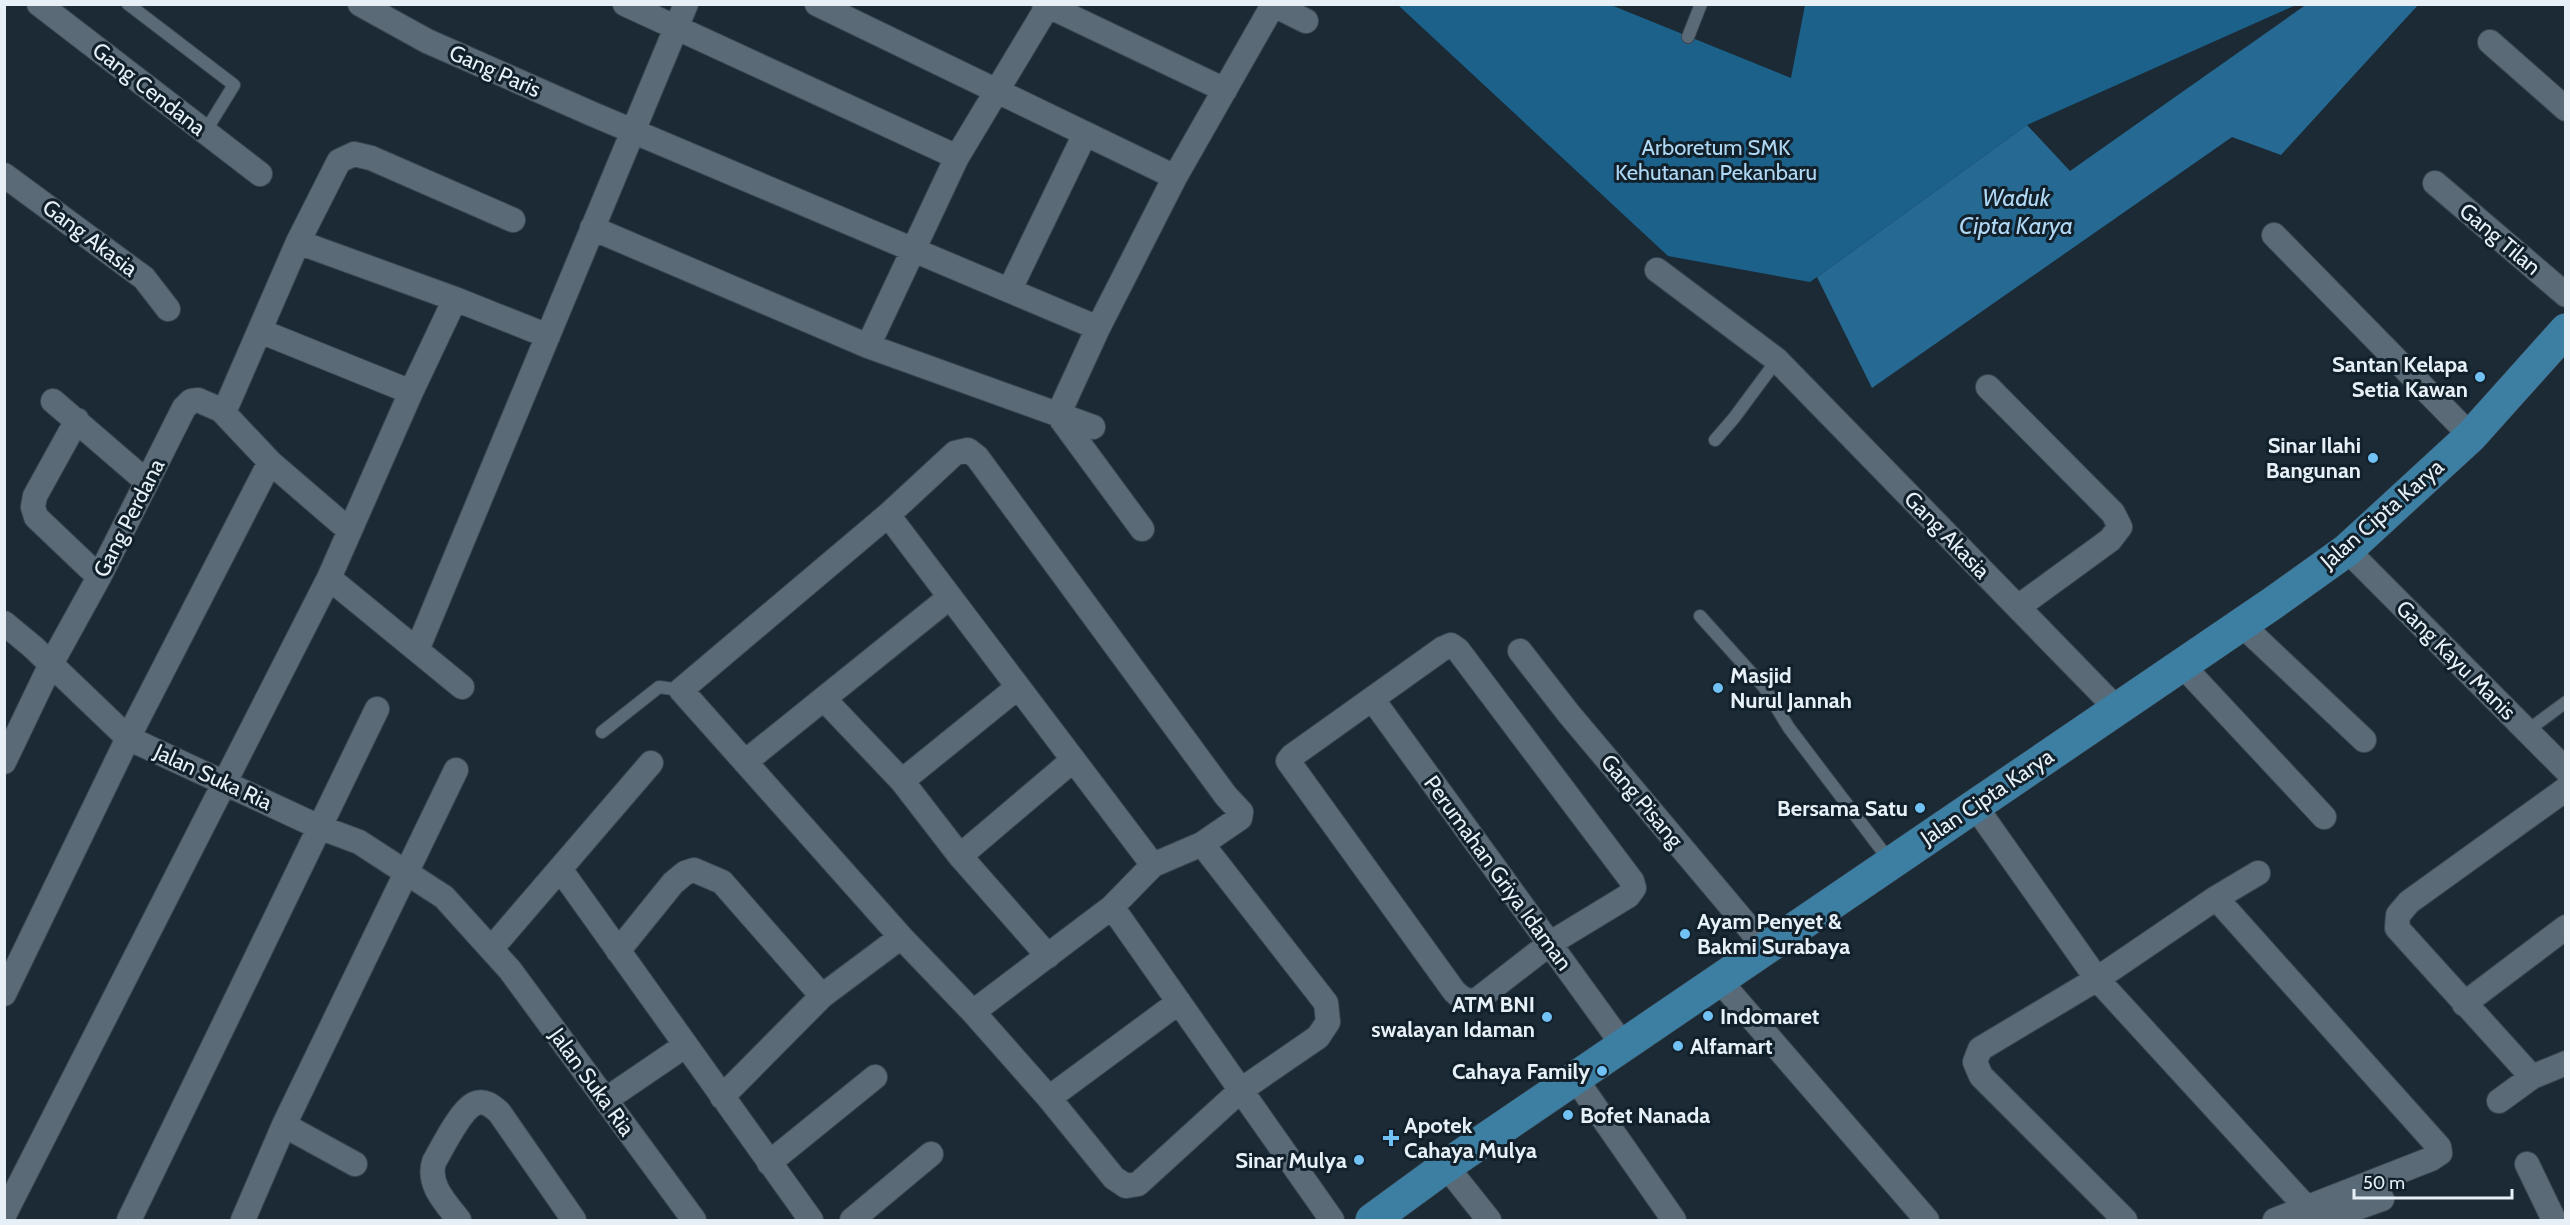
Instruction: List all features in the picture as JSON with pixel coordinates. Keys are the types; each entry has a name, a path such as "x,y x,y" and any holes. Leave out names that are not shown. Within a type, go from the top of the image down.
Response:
{"main road":[{"name":"Jalan Cipta Karya","path":"1372,1221 1446,1166 2182,665 2347,550 2471,436 2564,335"}],"street":[{"name":"Gang Cendana","path":"39,4 260,174"},
{"name":"Gang Paris","path":"360,4 427,41 1098,328"},
{"path":"625,4 957,157"},
{"path":"417,650 686,4"},
{"path":"817,4 1175,177"},
{"path":"868,346 957,157 1047,5 1225,90"},
{"path":"1058,415 1098,328 1175,177 1273,5 1306,21"},
{"path":"2490,42 2565,110"},
{"path":"1010,289 1085,134"},
{"path":"350,531 270,462 221,410 228,403 298,242 339,161 354,154 370,158 513,220"},
{"name":"Gang Akasia","path":"4,175 144,278 168,309"},
{"name":"Gang Tilan","path":"2435,183 2565,295"},
{"path":"592,228 868,346 1092,428"},
{"path":"2274,235 2471,436"},
{"path":"298,242 455,298 548,336"},
{"name":"Gang Akasia","path":"1657,270 1777,360 2117,709"},
{"path":"4,1215 329,578 455,298"},
{"path":"260,331 411,392"},
{"path":"1988,387 2113,513 2120,527 2110,540 2018,607"},
{"name":"Gang Perdana","path":"4,762 51,664 99,577 188,403 198,400 221,410"},
{"path":"53,401 147,482"},
{"path":"1058,415 1142,529"},
{"path":"77,420 35,496 33,507 36,517 99,577"},
{"path":"973,1012 1112,907 1153,865 1202,844 1240,818 1241,812 1226,796 978,457 968,450 955,453 888,515 681,690 901,937 973,1012 1049,1098 1113,1178 1126,1186 1138,1184 1241,1090 1318,1037 1328,1022 1326,1003 1202,844"},
{"path":"4,994 128,738 270,462"},
{"path":"888,515 1153,865"},
{"name":"Gang Kayu Manis","path":"2347,550 2565,770"},
{"path":"329,578 462,687"},
{"path":"746,762 950,597"},
{"name":"Jalan Suka Ria","path":"4,623 51,664 128,738 319,827 359,842 444,897 510,970 694,1221"},
{"path":"2241,624 2364,740"},
{"path":"1451,645 1458,650 1632,881 1634,888 1628,896 1549,944 1477,1000 1462,999 1306,789 1288,761 1442,649 1451,645"},
{"name":"Gang Pisang","path":"1520,651 1569,714 1766,948"},
{"path":"2182,665 2324,817"},
{"path":"902,782 1018,687"},
{"path":"824,699 902,782 960,856 1047,956"},
{"name":"Perumahan Griya Idaman","path":"1373,700 1623,1045"},
{"path":"129,1221 377,709"},
{"path":"960,856 1073,760"},
{"path":"489,948 651,762"},
{"path":"243,1221 284,1125 456,770"},
{"path":"2532,1077 2397,928 2398,915 2409,902 2565,789"},
{"path":"1975,806 2097,979 2315,1214"},
{"path":"560,869 811,1221"},
{"path":"618,951 673,883 685,873 694,870 722,882 822,996"},
{"path":"2125,1221 1981,1076 1976,1062 1980,1049 2097,979 2216,898 2258,873"},
{"path":"2216,898 2439,1146 2440,1153 2431,1159 2315,1214"},
{"path":"1112,907 1332,1221"},
{"path":"2464,1004 2564,931"},
{"path":"722,1097 822,996 901,937"},
{"path":"1719,980 1927,1221"},
{"path":"1049,1098 1179,1002"},
{"path":"617,1092 686,1046"},
{"path":"2499,1101 2532,1077 2565,1063"},
{"path":"769,1163 876,1077"},
{"path":"1575,1078 1674,1221"},
{"path":"459,1221 437,1191 431,1178 432,1170 434,1162 465,1111 475,1103 485,1102 499,1112 574,1221"},
{"path":"284,1125 355,1164"},
{"path":"852,1221 931,1154"},
{"path":"2527,1164 2554,1221"},
{"path":"1446,1166 1489,1221"},
{"path":"2274,1221 2382,1199"}],"lane":[{"path":"128,4 234,85 205,132"},
{"path":"1688,37 1701,4"},
{"path":"1715,440 1777,360"},
{"path":"1700,616 1764,687 1790,728 1891,861"},
{"path":"602,732 658,687 665,686 681,690"},
{"path":"2527,731 2565,702"}],"green space":[{"name":"Arboretum SMK Kehutanan Pekanbaru","path":"1398,5 1611,5 1791,78 1805,5 2296,5 2027,125 1810,282 1668,256"}],"water":[{"name":"Waduk Cipta Karya","path":"2307,4 2418,5 2281,155 2232,137 1872,388 1817,277 2027,125 2070,171"}],"place":[{"name":"Santan Kelapa Setia Kawan","path":"2480,377"},
{"name":"Sinar Ilahi Bangunan","path":"2373,458"},
{"name":"Masjid Nurul Jannah","path":"1718,688"},
{"name":"Bersama Satu","path":"1920,808"},
{"name":"Ayam Penyet & Bakmi Surabaya","path":"1685,934"},
{"name":"Indomaret","path":"1708,1016"},
{"name":"ATM BNI swalayan Idaman","path":"1547,1017"},
{"name":"Alfamart","path":"1678,1046"},
{"name":"Cahaya Family","path":"1602,1071"},
{"name":"Bofet Nanada","path":"1568,1115"},
{"name":"Apotek Cahaya Mulya","path":"1391,1138"},
{"name":"Sinar Mulya","path":"1359,1160"}]}
